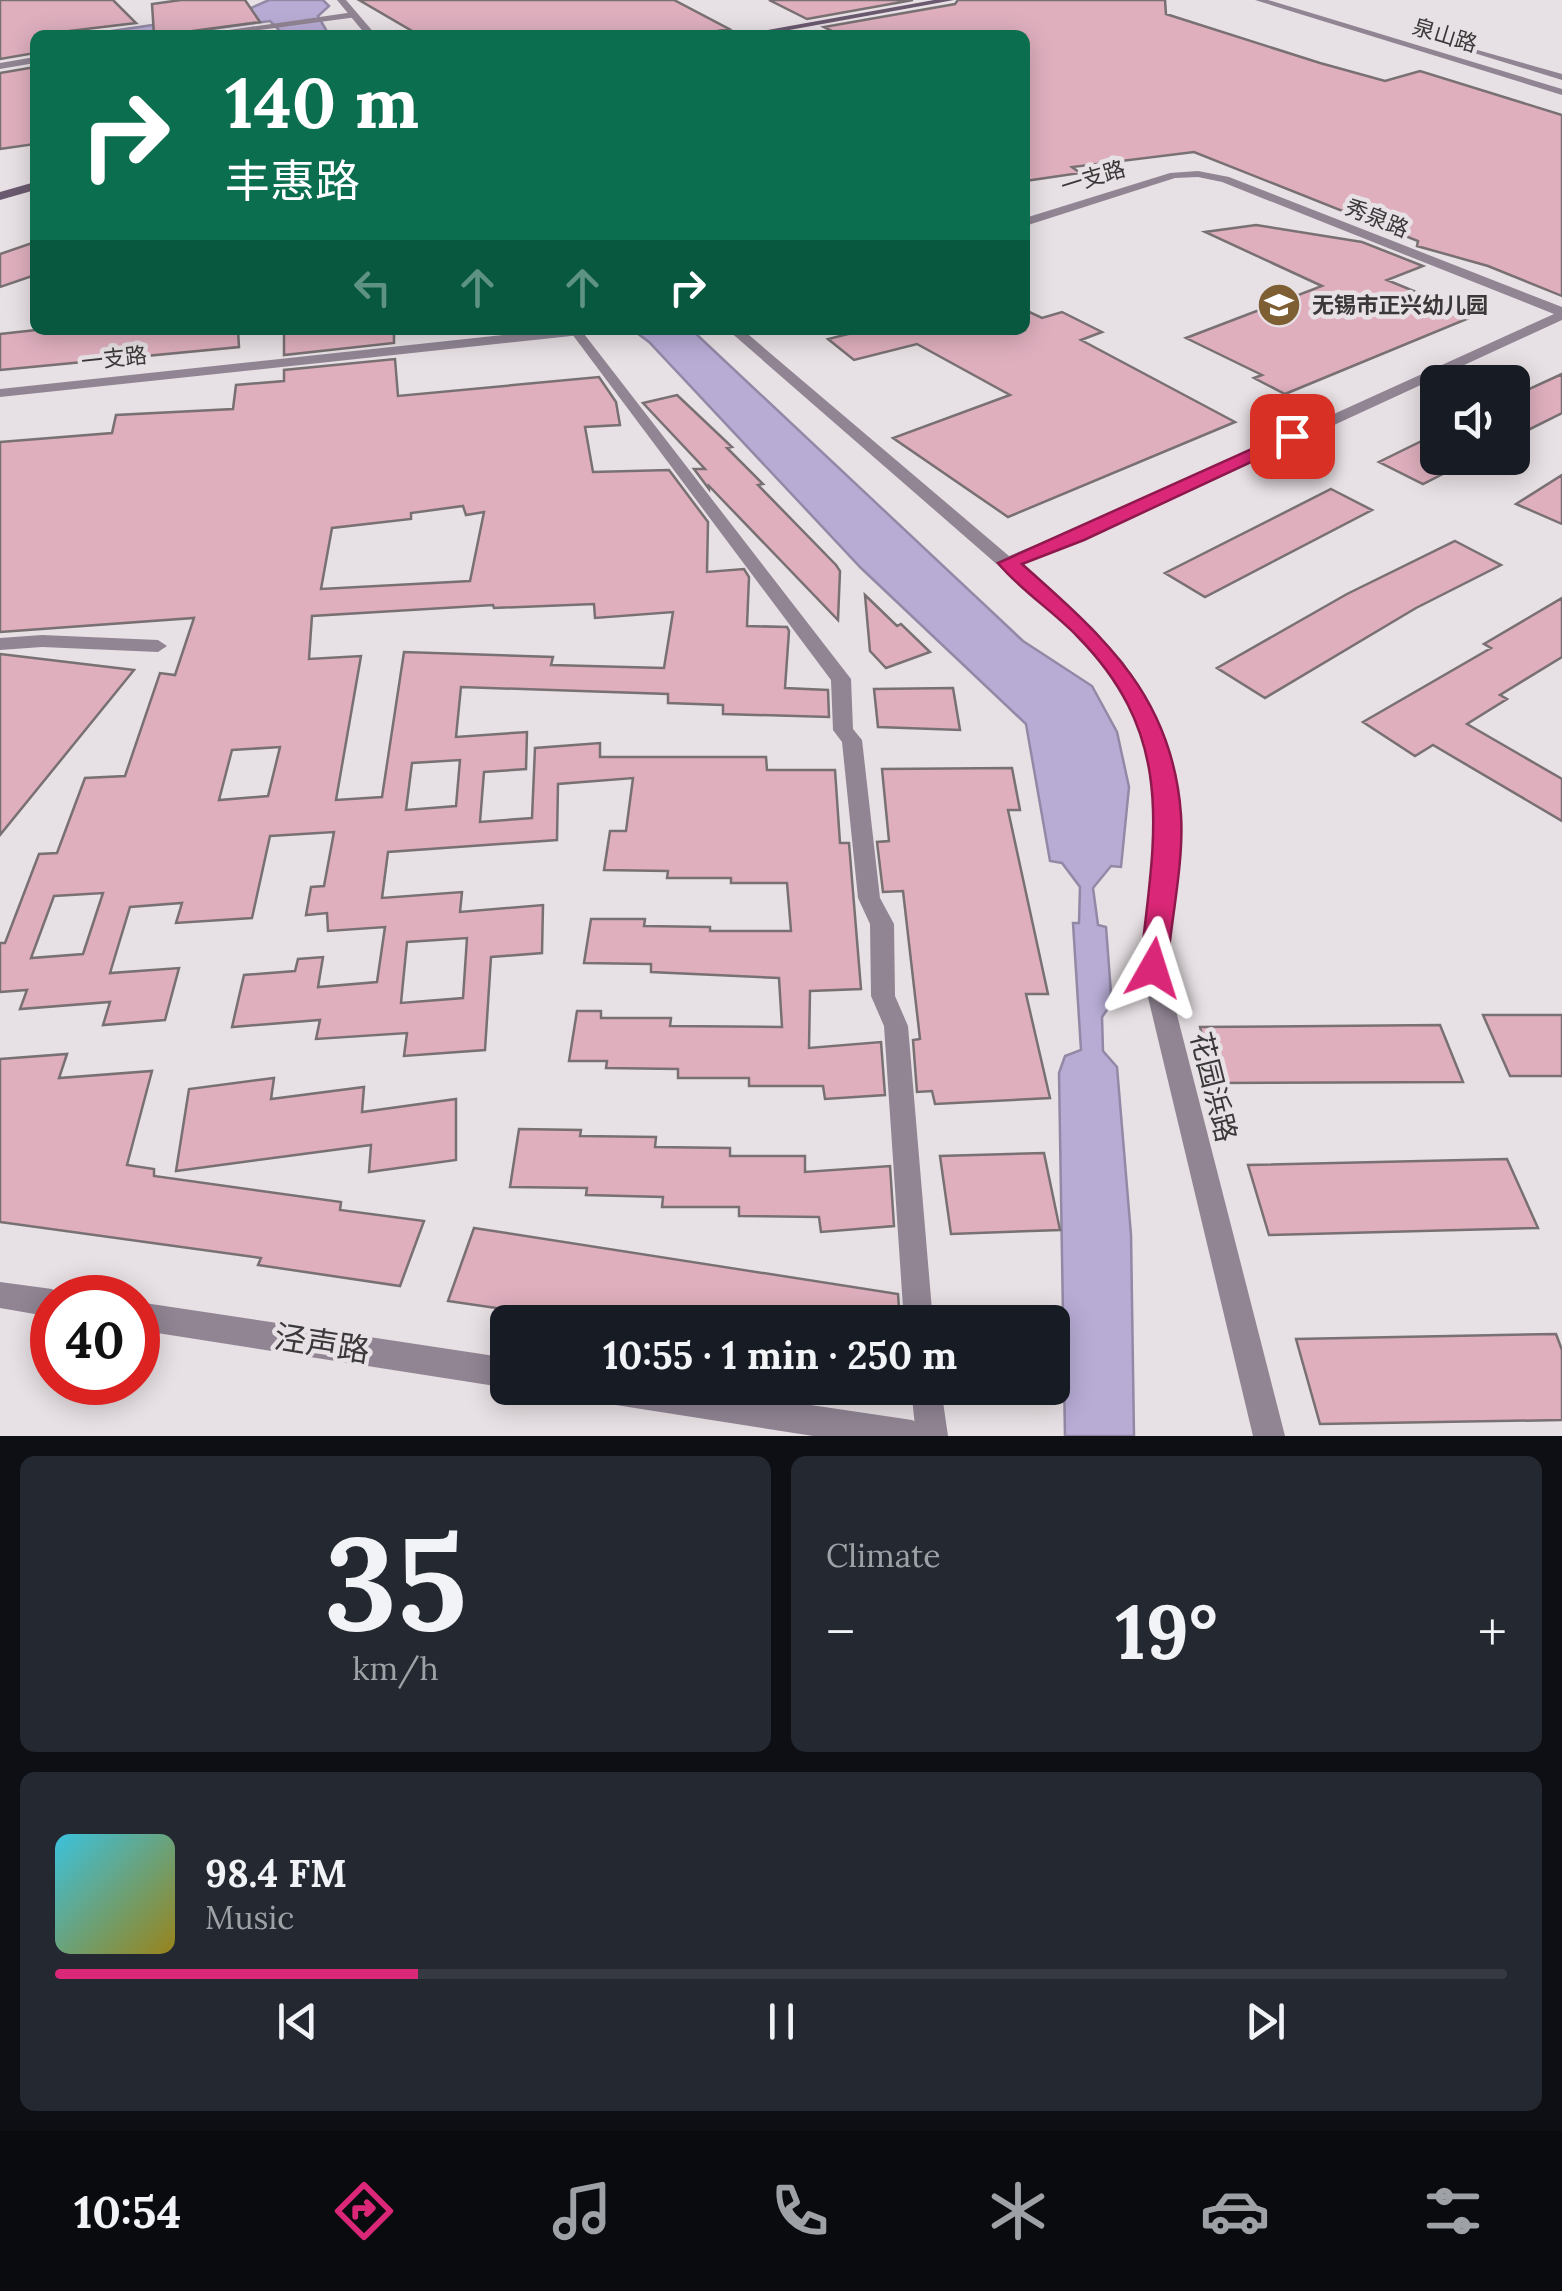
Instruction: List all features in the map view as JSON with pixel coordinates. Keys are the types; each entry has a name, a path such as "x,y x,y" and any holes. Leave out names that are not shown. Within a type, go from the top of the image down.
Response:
{"main road":[{"path":"774,30 950,0"},
{"path":"0,196 30,187"}],"street":[{"path":"341,0 366,30"},
{"name":"泉山路","path":"1259,0 1562,92"},
{"path":"232,30 354,14"},
{"path":"1471,50 1562,77"},
{"path":"0,66 30,61"},
{"name":"秀泉路","path":"1174,176 1198,174 1225,180 1562,314"},
{"name":"一支路","path":"1030,220 1174,176"},
{"path":"1008,563 1078,536 1562,314"},
{"name":"一支路","path":"0,392 545,335"},
{"path":"586,335 842,679 843,730 852,740 869,898 882,924 882,996 896,1026 918,1305"},
{"name":"花园浜路","path":"740,335 1085,631 1116,667 1145,714 1162,764 1169,818 1153,968 1269,1436"},
{"path":"0,644 42,641 158,646"},
{"path":"0,1295 30,1300"},
{"name":"泾声路","path":"160,1319 490,1370"},
{"path":"713,1405 912,1436"},
{"path":"928,1405 932,1436"}],"shaded area":[{"path":"269,0 323,0 329,6 318,16 326,30 279,30 270,21 204,30 118,30 242,12"},
{"path":"640,335 697,335 1023,641 1092,686 1117,732 1129,787 1121,867 1111,866 1093,888 1098,925 1106,927 1111,993 1109,1007 1102,1017 1103,1051 1117,1067 1131,1235 1134,1436 1065,1436 1064,1405 1070,1405 1070,1305 1063,1305 1059,1073 1065,1056 1081,1050 1073,923 1079,923 1080,887 1062,863 1050,861 1026,724 861,568"}],"building":[{"path":"0,0 113,0 136,23 77,30 30,30 30,54 0,59"},
{"path":"245,0 260,22 200,30 154,30 152,4"},
{"path":"359,0 674,0 729,29 723,30 410,30"},
{"path":"769,0 913,0 807,19"},
{"path":"958,0 1165,0 1166,14 1320,63 1385,81 1420,71 1562,115 1562,296 1488,266 1417,246 1418,241 1194,152 1072,167 1080,173 1030,180 1030,30 824,27 955,4"},
{"path":"30,68 30,145 0,149 0,73"},
{"path":"1256,225 1362,242 1423,266 1387,280 1474,316 1285,394 1254,378 1262,375 1186,338 1322,286 1205,232"},
{"path":"30,244 30,277 0,287 0,254"},
{"path":"1030,312 1042,318 1062,312 1102,332 1081,340 1235,422 1008,517 893,438 1010,395 917,344 854,360 828,339 844,335 1030,335"},
{"path":"30,331 30,335 238,335 239,347 0,370 0,334"},
{"path":"284,335 394,335 394,343 284,355"},
{"path":"395,359 398,396 599,377 616,402 620,425 585,427 593,472 669,470 708,522 707,572 744,569 749,577 747,626 787,627 785,688 828,690 829,717 723,714 723,705 668,703 668,694 461,687 456,737 527,732 526,769 484,772 480,822 532,818 535,748 600,743 600,757 766,757 767,770 835,770 840,843 849,843 861,989 810,991 809,1048 881,1042 885,1095 825,1099 823,1086 749,1086 749,1078 678,1078 678,1069 606,1068 607,1061 569,1061 577,1011 601,1011 601,1018 671,1018 670,1026 782,1027 779,978 651,972 651,964 584,963 591,919 645,919 644,926 710,927 710,931 791,931 787,883 731,883 731,878 667,878 668,871 604,870 610,831 626,831 633,778 558,784 557,840 388,852 382,898 462,892 460,912 543,905 542,953 491,957 485,1050 404,1056 407,1033 316,1039 320,1020 232,1027 244,975 295,971 298,959 323,957 318,987 377,982 385,927 328,931 327,913 306,915 311,887 324,886 334,832 270,836 252,918 176,923 182,903 130,907 110,973 179,968 165,1020 103,1025 110,1002 20,1009 27,990 0,992 0,943 5,943 39,854 57,853 85,778 125,776 160,673 175,675 194,618 0,632 0,442 112,433 116,415 233,409 236,385 284,381 284,370","holes":["463,506 466,515 484,512 470,581 321,589 332,528 411,519 411,513","594,604 595,618 673,612 664,668 551,665 553,657 404,652 382,797 336,800 361,656 309,659 312,616 493,605 494,608","280,747 268,796 219,800 232,750","460,760 456,806 406,810 412,763","103,893 83,954 31,958 54,896","467,938 463,998 401,1003 407,942"]},
{"path":"1562,374 1562,413 1530,429 1530,389"},
{"path":"677,395 732,447 727,448 763,484 758,485 836,565 840,571 838,620 709,489 694,469 705,469 643,403"},
{"path":"1420,442 1420,475 1441,475 1423,484 1379,462"},
{"path":"1562,475 1562,524 1516,504"},
{"path":"1331,489 1372,510 1205,597 1165,573"},
{"path":"1455,541 1501,565 1416,608 1265,698 1217,668 1347,594"},
{"path":"865,595 930,652 886,668 870,651"},
{"path":"1562,598 1562,657 1500,695 1507,699 1467,724 1562,779 1562,821 1433,745 1415,756 1363,722 1491,648 1484,644"},
{"path":"0,654 134,670 0,835"},
{"path":"953,688 960,730 878,727 874,689"},
{"path":"1012,768 1020,810 1008,810 1048,994 1026,994 1050,1098 935,1104 932,1091 917,1092 913,1040 920,1039 903,891 883,892 877,842 889,841 882,769"},
{"path":"1483,1015 1562,1015 1562,1076 1510,1076"},
{"path":"1440,1025 1463,1082 1215,1083 1200,1027"},
{"path":"67,1054 59,1078 152,1071 127,1165 154,1169 154,1176 341,1202 340,1210 424,1221 400,1286 258,1265 261,1258 0,1222 0,1059"},
{"path":"274,1078 271,1099 364,1087 362,1112 456,1099 456,1160 369,1172 371,1145 176,1171 189,1089"},
{"path":"519,1129 581,1130 580,1136 656,1137 655,1147 730,1148 730,1156 805,1156 805,1172 890,1166 894,1226 821,1232 819,1217 739,1216 739,1207 662,1207 663,1197 586,1195 587,1188 510,1187"},
{"path":"1044,1153 1060,1230 951,1234 940,1156"},
{"path":"1507,1159 1538,1228 1269,1235 1248,1165"},
{"path":"474,1228 898,1294 899,1305 490,1307 448,1301"},
{"path":"1556,1334 1562,1350 1562,1420 1320,1424 1296,1339"}],"place":[{"name":"无锡市正兴幼儿园","path":"1279,305"}],"route":[{"path":"1153,968 1169,818 1162,764 1145,714 1116,667 1085,631 1008,563 1078,536 1292,436"}]}
